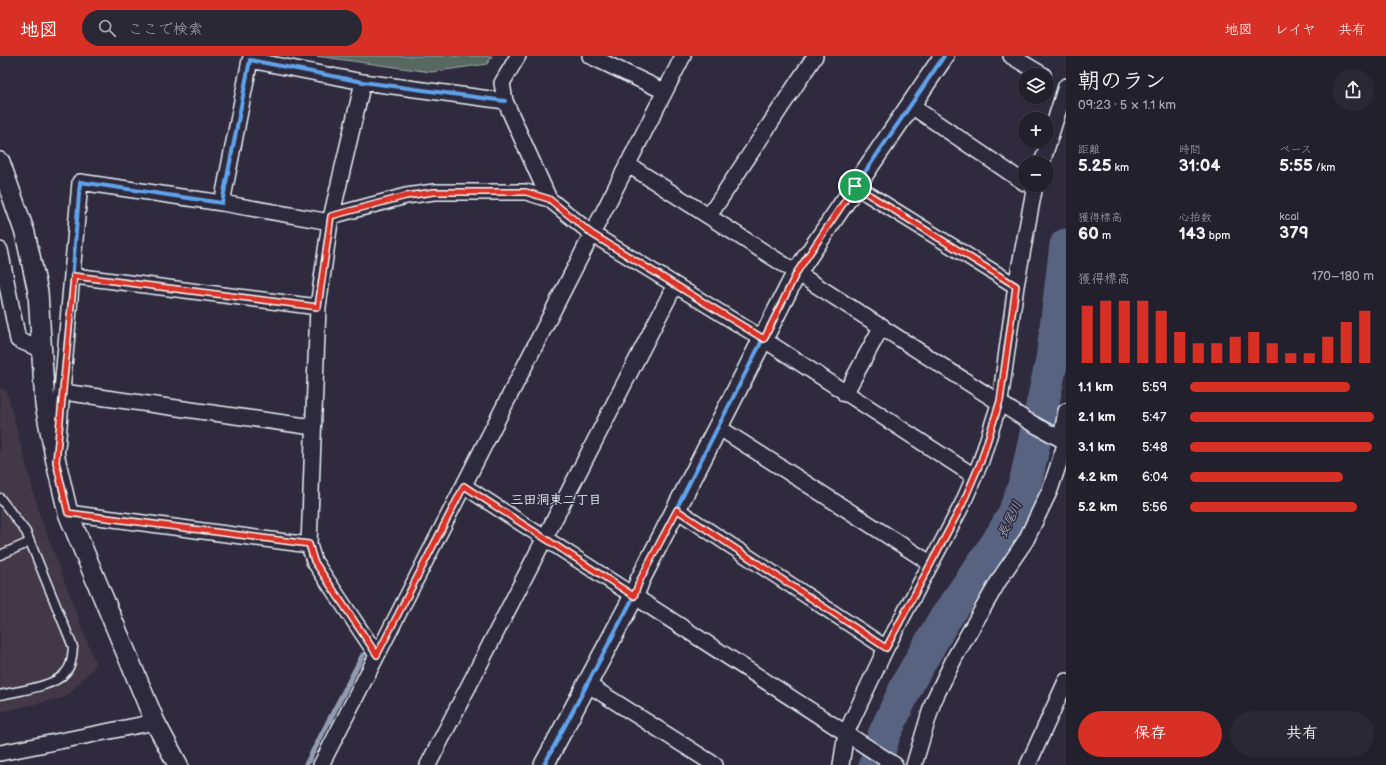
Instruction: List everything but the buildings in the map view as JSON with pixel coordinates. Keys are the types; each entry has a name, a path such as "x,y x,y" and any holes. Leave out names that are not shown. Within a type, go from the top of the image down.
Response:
{"street":[{"path":"518,56 502,83 505,101 549,199"},
{"path":"590,56 664,91"},
{"path":"321,765 683,56"},
{"path":"709,216 815,56"},
{"path":"546,764 634,596 640,580 797,272 944,56"},
{"path":"1011,56 1031,68"},
{"path":"222,203 250,60 363,82 505,101"},
{"path":"1044,156 1066,87 1054,81"},
{"path":"363,82 330,219 318,307 309,544 314,561 377,655"},
{"path":"910,106 1018,177"},
{"path":"0,162 25,233 38,292 45,405 68,513 155,722 178,765"},
{"path":"627,164 1000,401 1028,421 1060,439"},
{"path":"56,462 64,392 74,276 80,182 330,219 406,196 434,192 526,192 549,199 592,234 764,339 845,394 974,476"},
{"path":"855,186 1016,286"},
{"path":"841,765 846,733 886,648 962,505 974,476 1000,401 1030,192"},
{"path":"0,250 18,340 42,350"},
{"path":"74,276 318,307"},
{"path":"428,765 675,285"},
{"path":"845,394 882,326"},
{"path":"64,392 313,427"},
{"path":"914,765 934,702 955,658 1001,577 1026,540 1050,490 1066,411"},
{"path":"718,427 930,563"},
{"path":"464,486 892,763"},
{"path":"677,510 886,648"},
{"path":"68,513 309,544"},
{"path":"1028,765 1066,681"},
{"path":"587,684 715,765"},
{"path":"0,753 155,722"}],"lane":[{"path":"0,498 26,532 73,647 72,659 65,673 53,682 0,696"},
{"path":"0,555 30,542"}],"shaded area":[{"path":"0,387 7,392 39,513 96,665 66,697 0,712"}],"green space":[{"path":"316,56 492,56 487,64 431,72"}],"waterway":[{"name":"長尾川","path":"875,765 884,735 909,681 942,623 999,540 1014,514 1026,480 1052,360 1066,245"},
{"path":"306,765 363,655"}],"cycle path":[{"path":"544,765 634,596 640,580 797,272 944,56"},
{"path":"56,462 80,182 222,203 250,60 363,82 505,101"}],"district":[{"name":"三田洞東二丁目","path":"556,499"}],"route":[{"path":"855,186 1016,286 1000,401 981,461 962,505 886,648 677,510 640,580 634,596 464,486 377,655 314,561 309,544 68,513 56,462 64,392 74,276 318,307 331,216 406,196 434,192 526,192 549,199 592,234 764,339 797,272 855,186"}]}
